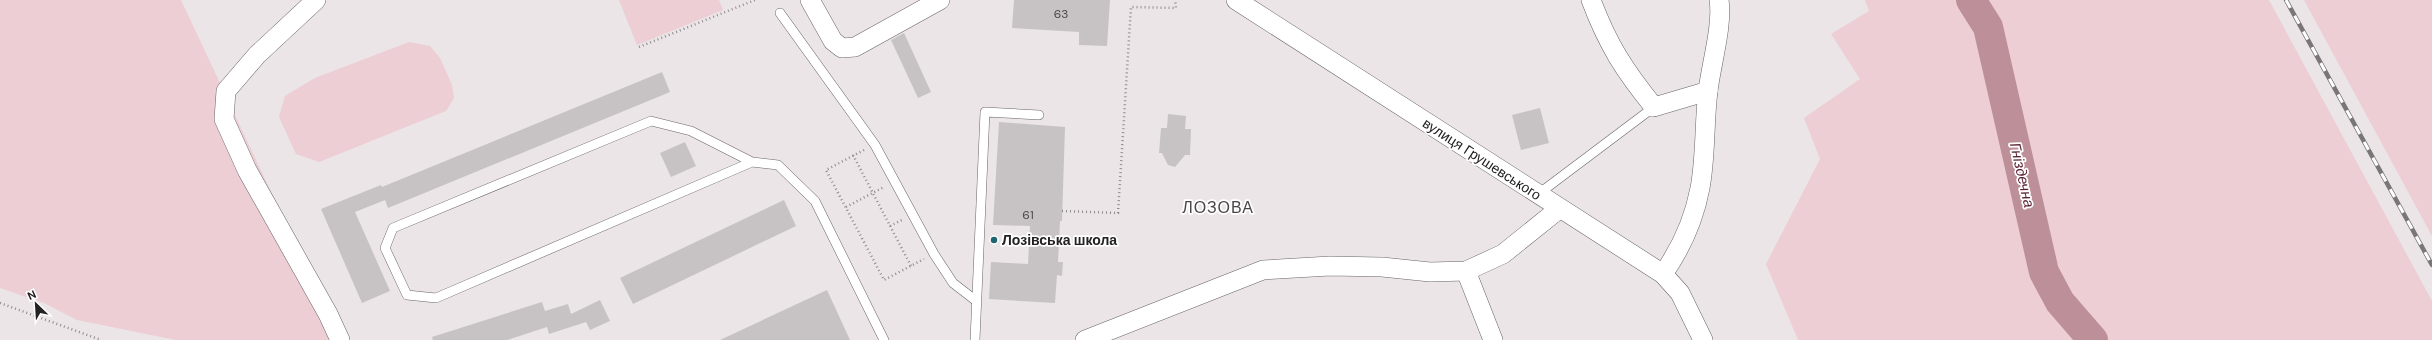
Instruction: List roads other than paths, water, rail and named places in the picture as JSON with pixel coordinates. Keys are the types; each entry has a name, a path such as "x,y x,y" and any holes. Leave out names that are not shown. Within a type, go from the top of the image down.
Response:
{"street":[{"path":"316,0 257,54 226,91 224,119 247,170 328,314 340,340"},
{"path":"810,0 833,41 842,48 855,47 940,0"},
{"name":"вулиця Грушевського","path":"1236,0 1537,195 1663,274 1680,293 1703,340"},
{"path":"1591,0 1603,32 1626,72 1654,107 1708,90"},
{"path":"1663,274 1679,251 1687,232 1700,187 1708,90 1715,49 1719,0"},
{"path":"1085,340 1263,270 1330,266 1382,267 1430,272 1466,271 1503,254 1559,209"},
{"path":"1466,271 1493,340"}],"lane":[{"path":"780,13 875,145 896,180 934,254 953,283 975,300"},
{"path":"1537,195 1654,107"},
{"path":"975,340 975,300 985,112 1040,115"},
{"path":"752,162 436,298 407,295 385,248 393,228 651,121 691,131 752,162 778,165 815,201 884,340"}],"waterway":[{"name":"Гніздечна","path":"1971,0 1988,27 2044,272 2060,302 2093,340"}],"railway":[{"path":"2286,0 2432,265"}],"place":[{"name":"Лозівська школа","path":"994,240"}],"district":[{"name":"ЛОЗОВА","path":"1218,207"}]}
